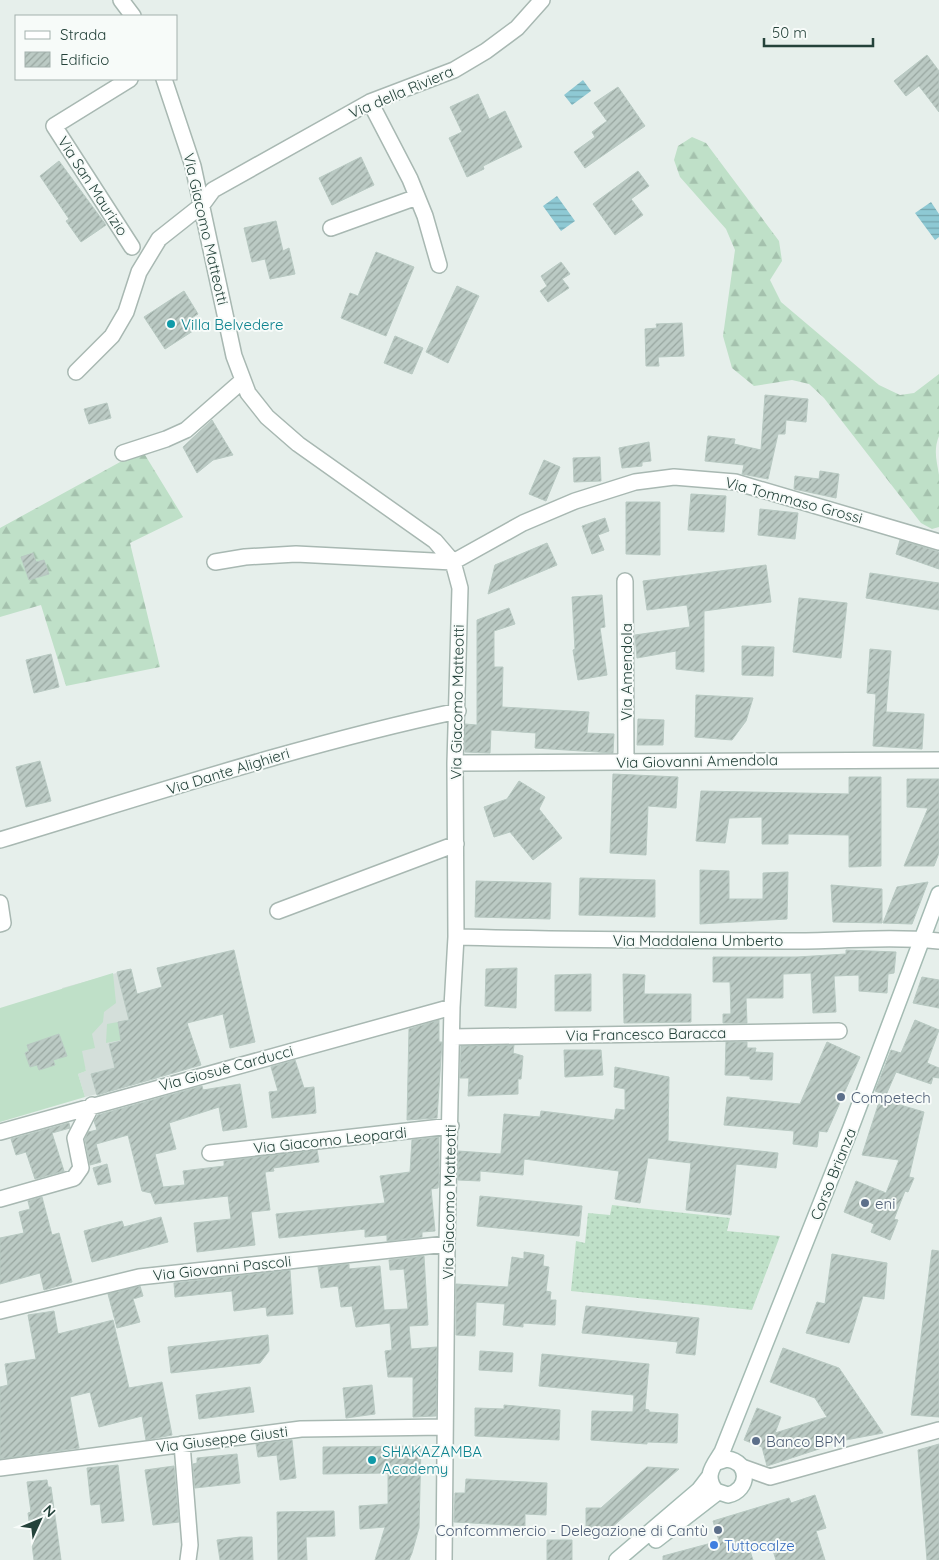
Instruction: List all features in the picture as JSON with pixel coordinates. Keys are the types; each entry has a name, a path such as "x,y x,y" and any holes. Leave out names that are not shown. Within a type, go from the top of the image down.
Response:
{"street":[{"path":"121,0 132,15"},
{"name":"Via della Riviera","path":"76,372 112,336 126,312 139,272 159,239 202,205 210,193 220,185 370,102 454,70 486,51 517,28 542,0"},
{"name":"Via San Maurizio","path":"128,80 54,126 132,247"},
{"name":"Via Giacomo Matteotti","path":"164,80 185,139 202,205 234,356 242,381 258,407 284,433 330,468 430,536 444,549 453,562 460,588 458,711 455,763 456,936 452,1006 453,1037 447,1244 444,1560"},
{"path":"370,102 417,197 439,265"},
{"path":"331,228 417,197"},
{"path":"123,453 166,439 186,430 242,381"},
{"name":"Via Tommaso Grossi","path":"453,562 515,527 575,500 635,482 674,477 735,482 939,542"},
{"path":"215,562 245,557 296,554 453,562"},
{"name":"Via Amendola","path":"625,581 626,762"},
{"name":"Via Dante Alighieri","path":"0,840 295,751 379,728 458,711"},
{"name":"Via Giovanni Amendola","path":"455,763 939,760"},
{"path":"278,911 456,844"},
{"name":"Corso Brianza","path":"617,1560 699,1490 722,1452 850,1130 939,894"},
{"path":"0,903 3,923 0,924"},
{"name":"Via Maddalena Umberto","path":"456,936 826,941 922,939 939,941"},
{"name":"Via Giosuè Carducci","path":"0,1132 452,1006"},
{"name":"Via Francesco Baracca","path":"453,1037 839,1031"},
{"path":"0,1198 74,1178 81,1168 75,1138 92,1105"},
{"name":"Via Giacomo Leopardi","path":"210,1153 450,1126"},
{"name":"Via Giovanni Pascoli","path":"0,1311 139,1277 447,1244"},
{"name":"Corso Brianza","path":"733,1423 735,1448 741,1465"},
{"name":"Via Giuseppe Giusti","path":"0,1468 301,1429 446,1427"},
{"path":"741,1465 745,1479 739,1490 728,1495 718,1492 712,1486 712,1470 727,1459 770,1477 939,1430"},
{"path":"182,1444 190,1545 188,1560"},
{"path":"632,1560 718,1492"}],"shaded area":[{"path":"131,969 157,1079 85,1097 78,1074 86,1071 62,988"}],"green space":[{"path":"692,137 706,143 779,241 782,261 770,280 781,302 879,385 900,395 914,393 939,374 939,436 936,451 939,475 939,527 932,529 921,523 824,398 809,384 792,380 754,386 732,368 723,336 735,250 726,229 680,177 674,160 678,146"},
{"path":"142,450 183,517 130,543 160,667 66,686 41,605 0,617 0,528"},
{"path":"113,973 116,1003 104,1012 103,1022 92,1034 95,1048 82,1051 86,1071 78,1074 85,1097 0,1122 0,1008","holes":["59,1034 67,1056 53,1060 55,1065 39,1070 37,1065 30,1067 25,1053 29,1051 27,1045"]},
{"path":"118,1022 120,1036 136,1037 106,1043 107,1024"},
{"path":"612,1205 730,1218 727,1231 780,1236 752,1310 571,1291 576,1241 585,1243 588,1213 610,1215"}],"water":[{"path":"583,80 591,91 572,105 564,95"},
{"path":"557,196 575,221 561,231 543,206"},
{"path":"931,202 939,214 939,237 935,240 915,213"}],"building":[{"path":"927,55 939,71 939,112 919,86 906,96 894,81"},
{"path":"618,87 645,126 585,168 574,152 595,137 592,132 607,121 594,103"},
{"path":"478,94 489,119 505,111 522,147 483,166 484,169 467,177 449,138 462,132 450,107"},
{"path":"361,157 374,185 332,205 319,178"},
{"path":"59,161 106,225 81,242 66,221 69,219 40,176"},
{"path":"638,171 649,186 631,199 643,215 615,235 593,204"},
{"path":"276,221 283,251 289,248 295,274 270,279 265,259 252,262 244,228"},
{"path":"376,252 414,267 386,336 341,318 350,293 358,296"},
{"path":"561,262 570,274 562,279 569,288 548,302 540,291 547,286 541,276"},
{"path":"457,286 479,296 448,363 426,352"},
{"name":"Villa Belvedere","path":"184,291 198,314 190,319 196,329 165,349 144,317"},
{"path":"682,323 684,356 658,357 659,366 646,366 645,329 657,328 656,324"},
{"path":"395,336 423,348 412,374 384,363"},
{"path":"765,395 808,399 806,422 786,420 785,434 778,434 768,479 742,474 744,465 705,461 708,436 735,439 734,444 761,450"},
{"path":"107,403 111,418 89,424 84,409"},
{"path":"212,420 233,455 213,460 197,473 183,447"},
{"path":"649,442 651,461 642,462 642,466 622,468 619,448"},
{"path":"600,457 601,481 574,482 573,458"},
{"path":"544,460 560,467 546,501 529,494"},
{"path":"820,471 839,474 836,498 794,489 795,476 819,479"},
{"path":"691,494 726,496 724,532 688,530"},
{"path":"626,502 660,502 660,555 626,554"},
{"path":"760,509 798,513 795,539 758,535"},
{"path":"605,518 609,531 598,535 604,550 592,554 582,526"},
{"path":"900,540 939,552 939,569 896,554"},
{"path":"547,543 557,565 488,594 495,565"},
{"path":"33,553 36,562 44,560 49,574 29,580 21,557"},
{"path":"766,565 771,602 704,611 704,672 676,669 676,651 637,658 635,635 690,627 687,605 647,610 643,581"},
{"path":"870,573 939,583 939,610 866,598"},
{"path":"602,595 605,627 600,628 607,675 578,680 573,650 575,649 572,597"},
{"path":"799,598 847,603 841,658 793,652"},
{"path":"509,608 515,624 494,631 494,667 503,667 502,707 589,712 587,733 614,734 613,753 535,748 536,733 491,730 490,753 465,752 465,724 477,725 477,620"},
{"path":"742,646 774,647 773,676 742,675"},
{"path":"870,649 891,651 886,712 924,714 922,749 873,746 876,694 867,693"},
{"path":"51,654 59,687 34,693 26,660"},
{"path":"696,695 753,698 746,721 732,740 695,737"},
{"path":"638,719 664,720 663,745 637,745"},
{"path":"40,761 51,801 26,807 16,767"},
{"path":"613,774 678,777 676,808 648,806 646,855 610,853"},
{"path":"849,777 881,777 881,866 849,867 849,835 788,834 788,844 762,844 762,817 729,818 725,843 696,841 701,791 849,794"},
{"path":"907,779 939,779 939,853 934,866 904,866 928,808 907,807"},
{"path":"519,781 545,797 539,809 562,838 533,860 510,832 494,837 484,807 507,799"},
{"path":"700,870 729,871 729,899 763,899 763,873 788,872 787,919 700,924"},
{"path":"580,878 655,880 655,917 579,915"},
{"path":"476,881 551,883 550,919 475,917"},
{"path":"928,882 912,924 883,923 897,887"},
{"path":"831,885 882,889 882,923 833,922"},
{"path":"234,950 255,1042 230,1048 223,1014 187,1023 201,1065 97,1095 91,1074 115,1068 109,1044 121,1041 118,1022 129,1020 117,972 131,969 137,994 162,987 157,968"},
{"path":"846,950 896,952 894,973 888,974 887,993 859,991 859,975 834,976 836,1012 813,1013 811,973 783,974 783,998 746,998 747,1023 723,1023 723,1014 731,1014 730,982 713,982 713,957 797,957 846,954"},
{"path":"517,968 516,1008 485,1006 486,969"},
{"path":"591,974 591,1011 555,1011 555,975"},
{"path":"623,974 645,975 644,994 691,994 691,1022 624,1023"},
{"path":"922,977 939,980 939,1008 913,1003"},
{"path":"439,1020 439,1042 442,1042 437,1118 407,1120 409,1029"},
{"path":"915,1020 939,1030 927,1063 939,1068 939,1078 933,1077 931,1084 896,1072 886,1095 875,1091 891,1050 901,1053"},
{"path":"59,1034 67,1056 53,1060 55,1065 39,1070 37,1065 30,1067 25,1053 29,1051 27,1045"},
{"path":"726,1042 747,1042 747,1048 756,1048 755,1052 773,1053 772,1080 750,1079 750,1076 725,1075"},
{"path":"827,1042 860,1057 827,1132 819,1131 817,1147 793,1144 794,1131 724,1125 727,1097 800,1104"},
{"path":"514,1045 513,1053 523,1056 521,1079 518,1079 518,1094 468,1096 469,1078 460,1078 461,1046"},
{"path":"564,1050 601,1050 603,1075 565,1077"},
{"path":"295,1060 304,1088 314,1087 316,1113 272,1118 269,1092 278,1091 271,1067"},
{"path":"615,1067 669,1077 668,1141 778,1153 776,1168 736,1164 731,1215 686,1210 691,1163 648,1158 640,1203 615,1199 619,1171 524,1159 523,1175 480,1171 480,1181 458,1180 458,1151 501,1154 504,1114 540,1117 541,1111 614,1120 616,1109 625,1110 625,1089 614,1087"},
{"path":"240,1084 247,1127 223,1131 219,1107 169,1123 176,1149 155,1154 163,1187 185,1185 183,1171 224,1166 224,1161 317,1150 319,1162 273,1168 274,1171 265,1172 270,1210 251,1212 255,1245 197,1252 194,1223 231,1219 228,1196 155,1204 151,1193 142,1191 128,1135 96,1144 101,1162 90,1165 85,1139 88,1132 97,1130 94,1121 98,1115 202,1086 203,1090"},
{"path":"880,1099 924,1112 909,1177 914,1178 908,1192 905,1191 894,1219 898,1220 890,1240 871,1232 874,1224 844,1212 856,1181 886,1193 899,1160 862,1155"},
{"path":"69,1123 70,1128 52,1133 64,1171 35,1179 26,1152 16,1155 11,1139"},
{"path":"439,1137 438,1188 431,1189 435,1231 422,1232 422,1237 387,1241 387,1235 365,1237 365,1229 279,1238 276,1214 385,1203 380,1176 410,1172 412,1140"},
{"path":"107,1164 111,1182 98,1185 93,1168"},
{"path":"480,1196 582,1206 579,1236 477,1226"},
{"path":"42,1197 52,1235 59,1233 72,1282 44,1290 40,1273 0,1284 0,1238 24,1233 19,1212 30,1209 28,1201"},
{"path":"161,1217 168,1242 92,1262 84,1231 122,1221 124,1227"},
{"path":"932,1250 939,1251 939,1417 911,1415"},
{"path":"524,1252 544,1255 543,1266 549,1267 546,1291 551,1292 550,1300 556,1300 555,1325 523,1323 523,1327 503,1325 505,1304 476,1302 475,1336 456,1335 456,1284 508,1287 512,1257 524,1259"},
{"path":"832,1254 887,1263 884,1299 863,1296 849,1343 806,1333 817,1302 825,1304"},
{"path":"424,1256 428,1325 409,1326 411,1349 437,1347 436,1416 413,1417 413,1377 388,1377 385,1351 392,1350 390,1323 356,1327 352,1306 341,1307 338,1286 321,1288 318,1267 349,1264 349,1269 380,1266 384,1310 408,1309 404,1269 390,1270 389,1260"},
{"path":"290,1270 293,1314 267,1316 266,1307 234,1311 232,1291 175,1297 174,1283"},
{"path":"140,1286 143,1296 133,1299 140,1322 117,1328 108,1294"},
{"path":"586,1306 699,1318 695,1355 676,1353 678,1342 582,1333"},
{"path":"54,1311 58,1334 113,1320 129,1388 162,1382 172,1435 146,1440 142,1416 99,1427 90,1392 70,1397 79,1448 0,1459 0,1387 8,1385 5,1364 36,1359 28,1315"},
{"path":"268,1335 269,1351 260,1363 171,1373 168,1347"},
{"path":"783,1348 839,1368 883,1433 824,1444 825,1447 767,1466 762,1447 744,1440 757,1408 781,1417 775,1433 827,1417 815,1398 770,1382"},
{"path":"480,1351 513,1353 512,1372 479,1370"},
{"path":"542,1354 649,1364 645,1409 649,1410 649,1412 678,1414 677,1443 647,1442 647,1444 591,1440 592,1411 633,1412 634,1395 539,1386"},
{"path":"372,1385 375,1414 346,1418 343,1388"},
{"path":"250,1387 254,1412 199,1419 196,1395"},
{"path":"504,1405 560,1410 559,1440 475,1436 475,1408 504,1409"},
{"path":"292,1440 296,1478 280,1480 277,1455 258,1457 256,1444"},
{"path":"939,1444 939,1560 927,1560 918,1450"},
{"path":"421,1446 419,1528 412,1553 409,1560 375,1560 385,1527 360,1529 359,1506 388,1504 388,1473 323,1474 323,1447"},
{"path":"237,1454 240,1483 195,1488 193,1464 197,1463 197,1458"},
{"path":"118,1465 124,1521 102,1523 100,1504 91,1505 87,1468"},
{"path":"174,1466 179,1522 153,1525 145,1470"},
{"path":"647,1467 679,1469 611,1528 586,1528 586,1508 601,1508"},
{"path":"466,1479 547,1483 546,1515 525,1514 525,1526 454,1522 455,1493 465,1493"},
{"path":"47,1480 48,1487 51,1487 61,1560 34,1560 28,1513 31,1512 27,1482"},
{"path":"815,1495 826,1528 816,1531 825,1560 776,1560 770,1541 749,1548 753,1560 663,1560 663,1556 719,1541 713,1521 789,1498 791,1503"},
{"path":"334,1511 335,1536 306,1537 307,1560 278,1560 277,1512"},
{"path":"252,1537 253,1560 220,1560 217,1540"},
{"path":"547,1540 572,1540 572,1560 547,1560"}],"place":[{"name":"Villa Belvedere","path":"171,324"},
{"name":"Competech","path":"841,1097"},
{"name":"eni","path":"865,1203"},
{"name":"Banco BPM","path":"756,1441"},
{"name":"SHAKAZAMBA Academy","path":"372,1460"},
{"name":"Confcommercio - Delegazione di Cantù","path":"718,1530"},
{"name":"Tuttocalze","path":"714,1545"}]}
